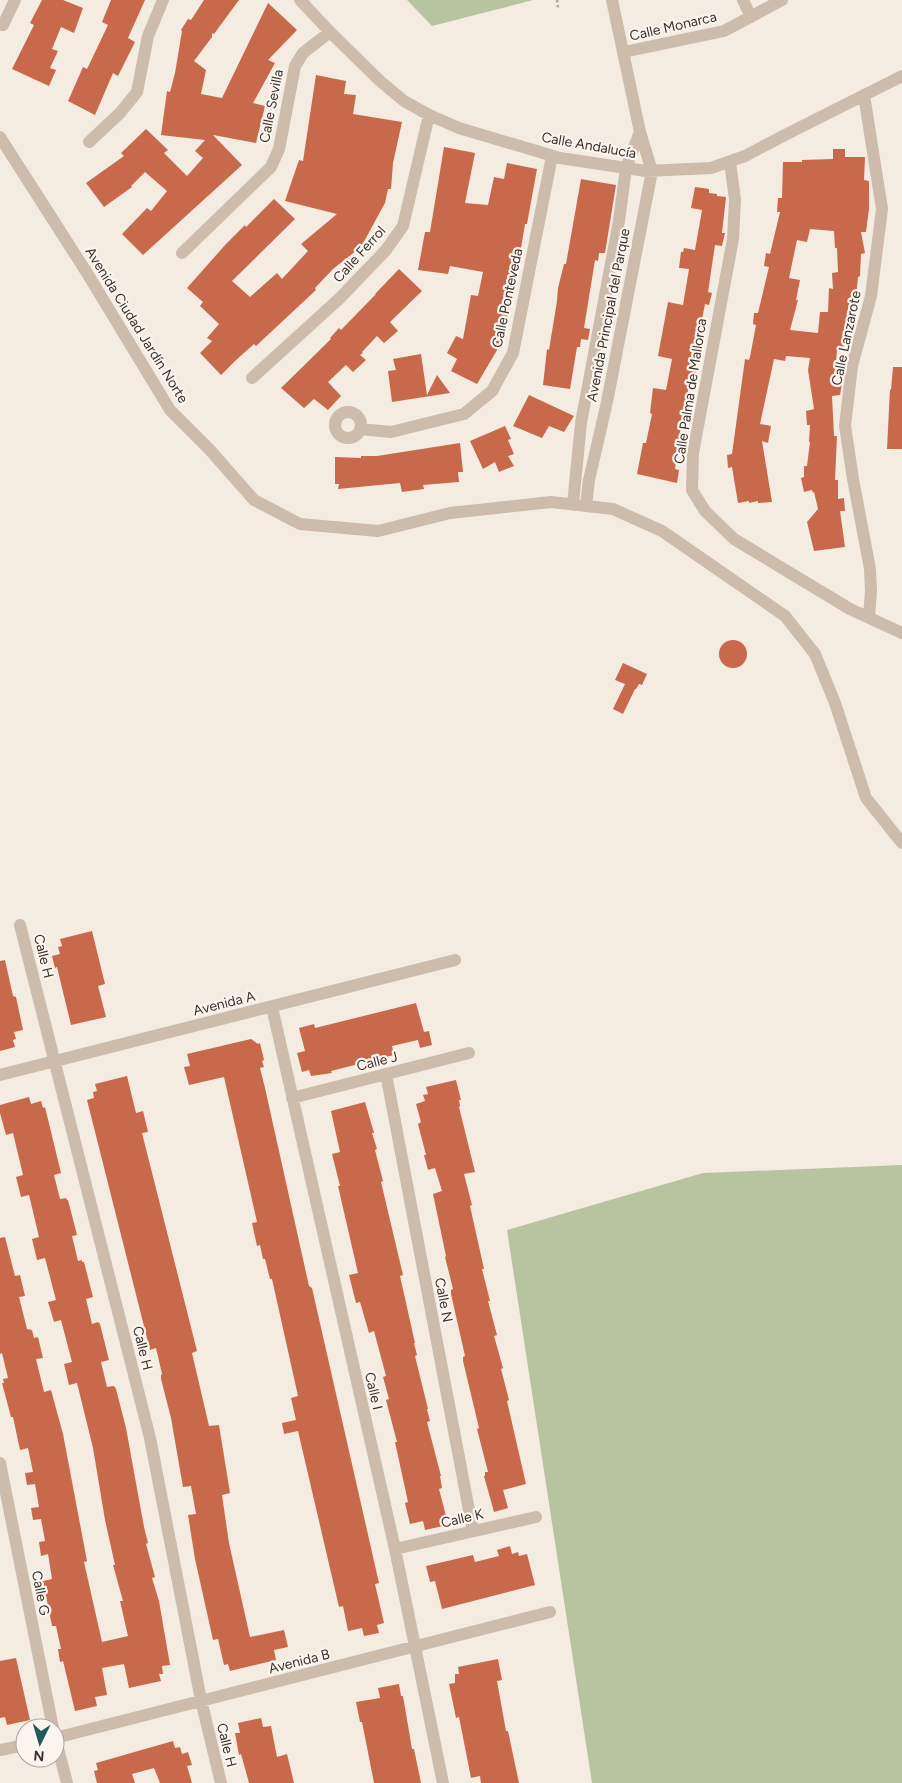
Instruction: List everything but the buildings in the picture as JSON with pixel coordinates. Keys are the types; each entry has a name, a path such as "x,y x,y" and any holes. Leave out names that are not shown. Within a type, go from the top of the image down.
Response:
{"street":[{"path":"3,25 15,0"},
{"path":"89,142 120,113 137,92 148,36 163,0"},
{"name":"Calle Andalucía","path":"300,0 380,81 404,101 429,115 459,128 552,156 626,168 652,170 711,168 730,162 902,76"},
{"name":"Avenida Principal del Parque","path":"586,506 652,170 640,132 612,0"},
{"path":"743,0 751,17"},
{"name":"Calle Monarca","path":"624,52 724,30 782,0"},
{"name":"Calle Sevilla","path":"182,254 271,167 279,149 294,66 303,53 330,32"},
{"name":"Calle Lanzarote","path":"864,95 882,209 871,296 852,366 845,426 870,569 871,591 868,618"},
{"name":"Calle Ferrol","path":"252,378 340,298 386,250 403,226 429,115"},
{"name":"Avenida Principal del Parque","path":"573,504 581,423 619,221 626,168 640,132"},
{"name":"Avenida Ciudad Jardín Norte","path":"0,137 87,273 170,410 210,450 254,500 300,524 378,531 450,513 552,502 613,509 662,531 785,616 815,654 835,703 866,798 902,844"},
{"name":"Calle Ponteveda","path":"360,429 392,432 464,414 492,391 513,353 552,156"},
{"name":"Calle Palma de Mallorca","path":"730,162 735,200 733,239 693,453 692,490 705,511 734,539 850,609 902,633"},
{"name":"Calle H","path":"20,925 150,1438 201,1700 221,1783"},
{"name":"Avenida A","path":"0,1075 455,960"},
{"name":"Calle I","path":"272,1007 395,1549 443,1783"},
{"name":"Calle J","path":"292,1098 469,1052"},
{"name":"Calle N","path":"386,1074 473,1531"},
{"name":"Calle G","path":"0,1463 51,1718"},
{"name":"Calle K","path":"395,1549 536,1516"},
{"name":"Avenida B","path":"65,1735 550,1612"},
{"path":"0,1750 15,1747"},
{"path":"63,1768 67,1783"}],"path":[{"path":"557,0 558,8"}],"green space":[{"path":"407,0 533,0 432,26"},
{"path":"902,1165 902,1783 592,1783 507,1230 703,1173"}]}
